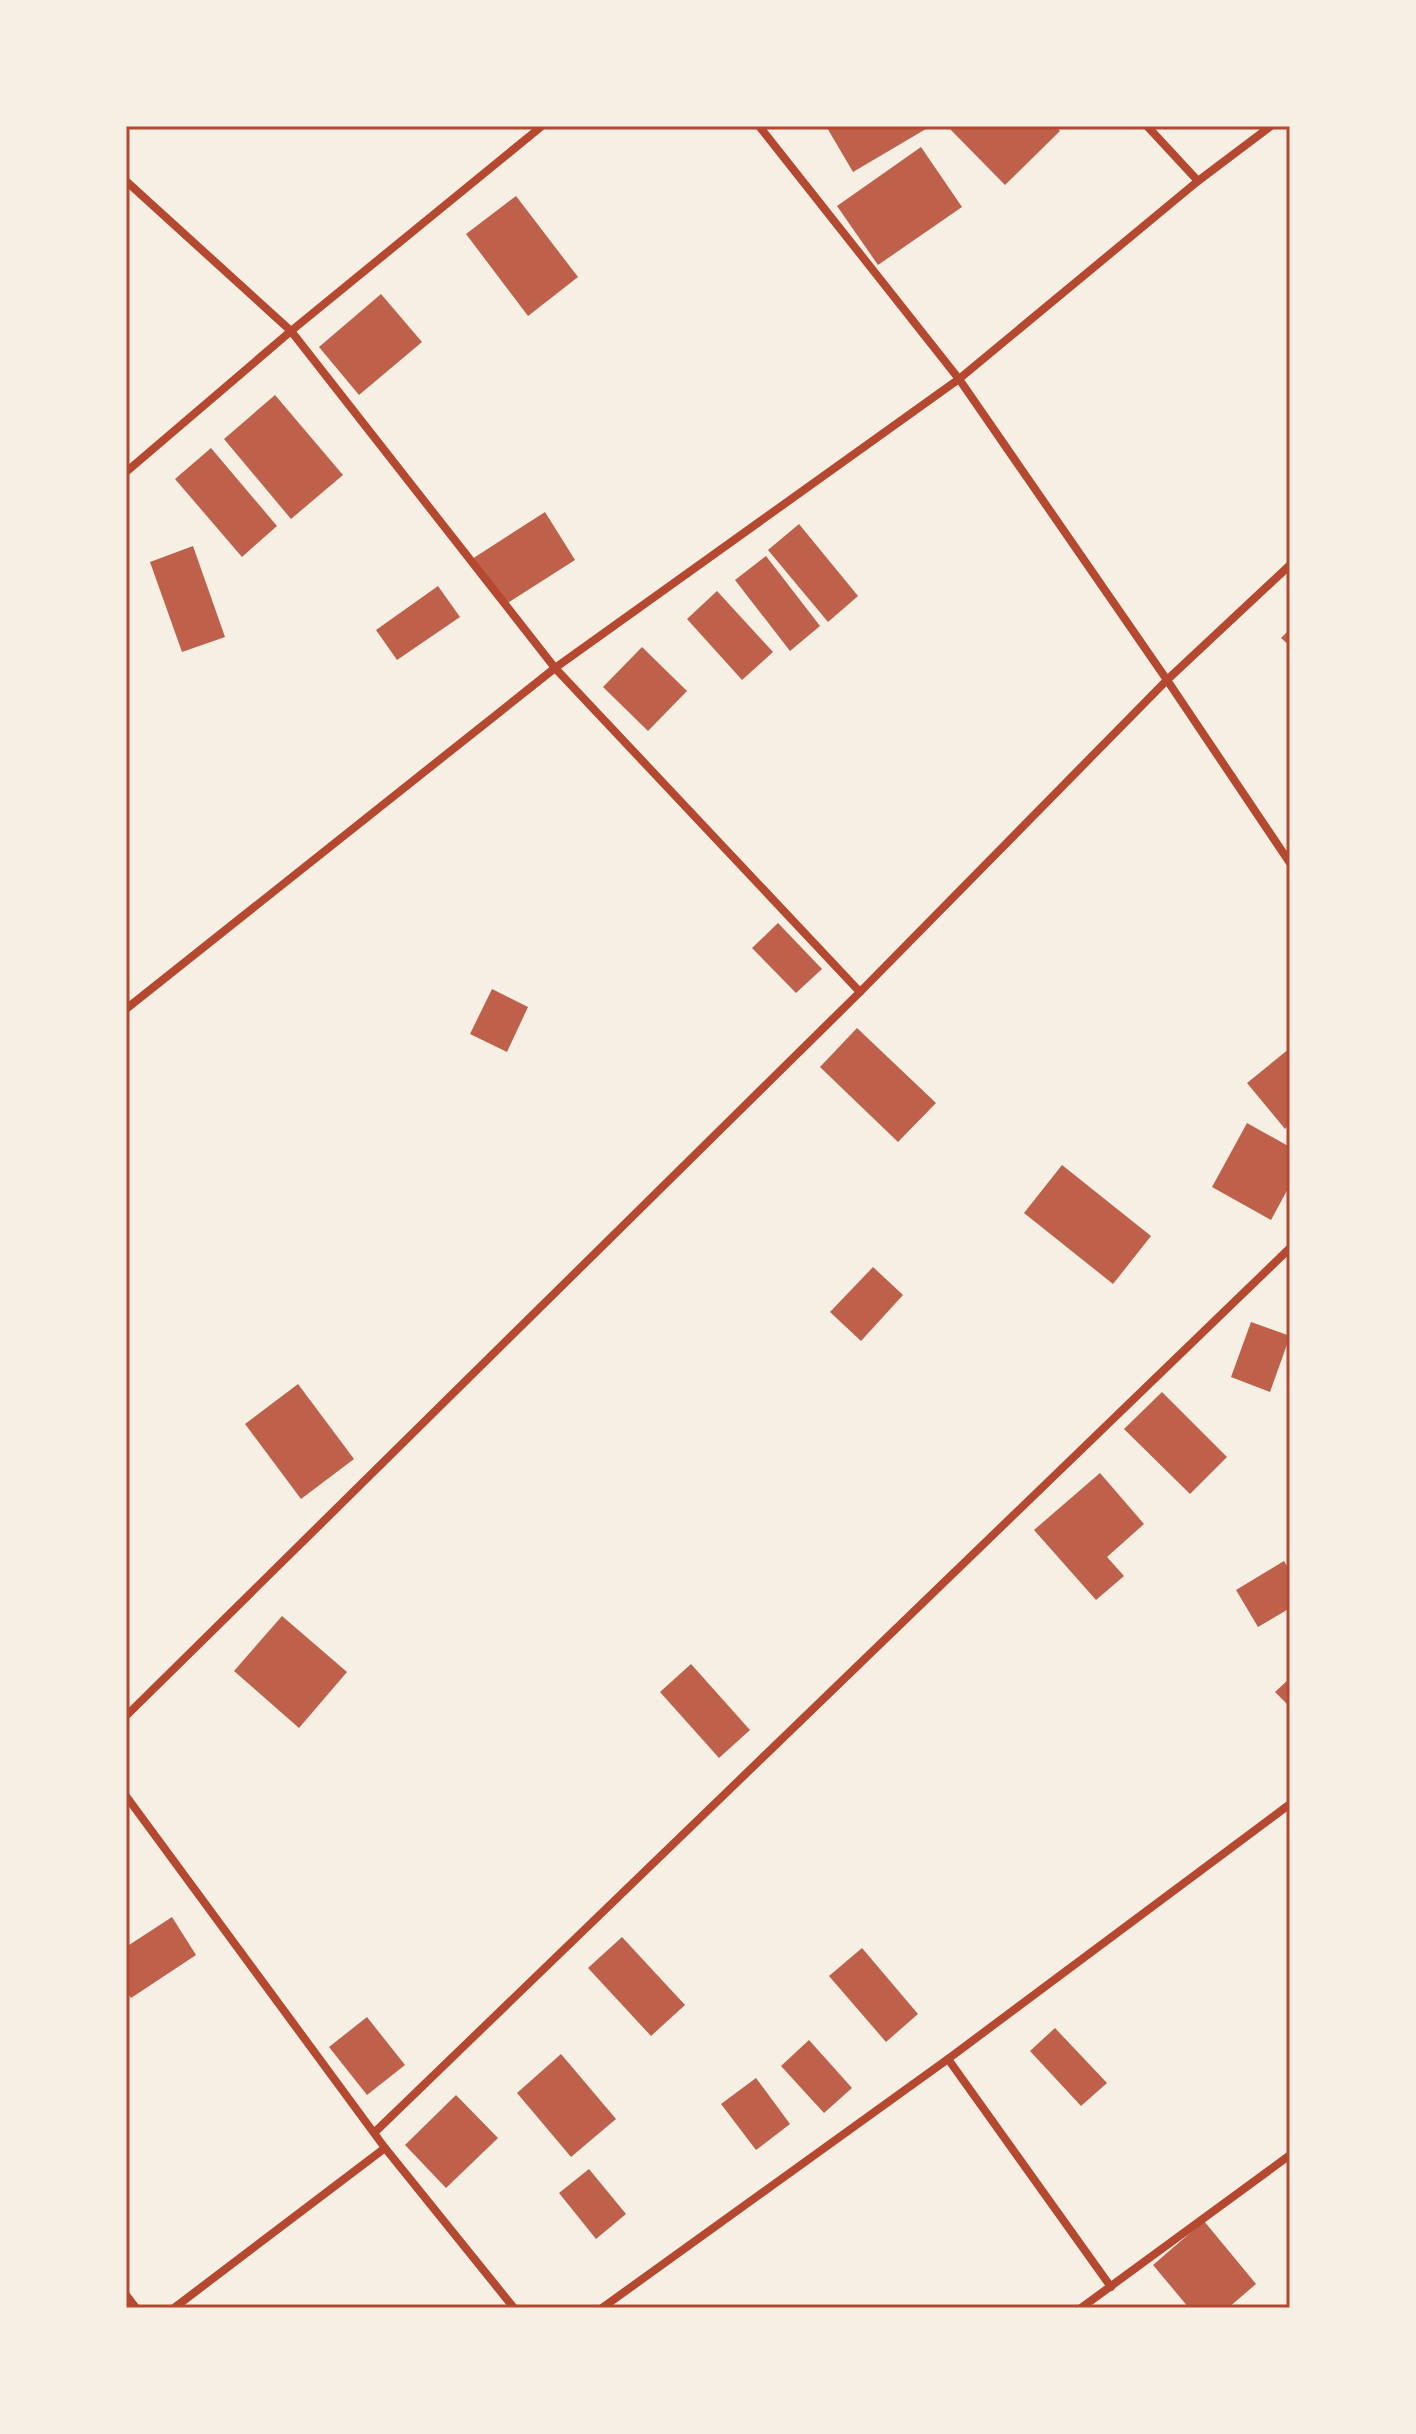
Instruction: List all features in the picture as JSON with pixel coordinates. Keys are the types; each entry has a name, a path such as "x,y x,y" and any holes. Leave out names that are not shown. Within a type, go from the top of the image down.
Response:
{"street":[{"path":"126,472 291,331 542,126"},
{"path":"759,126 959,379 1290,863"},
{"path":"1147,126 1198,181"},
{"path":"126,1009 555,668 959,379 1198,181 1271,126"},
{"path":"126,181 291,331 555,668 860,992"},
{"path":"126,1716 860,992 1167,680 1290,565"},
{"path":"375,2132 1290,1248"},
{"path":"126,1796 385,2148 514,2308"},
{"path":"602,2308 948,2059 1290,1804"},
{"path":"948,2059 1111,2287"},
{"path":"174,2308 385,2148"},
{"path":"1081,2308 1290,2155"},
{"path":"126,2295 136,2308"}],"building":[{"path":"826,126 931,126 853,172"},
{"path":"947,126 1056,126 1060,131 1005,185"},
{"path":"921,147 962,207 878,265 837,206"},
{"path":"516,196 578,277 528,316 466,234"},
{"path":"381,294 422,342 359,395 319,347"},
{"path":"275,395 343,475 291,519 224,439"},
{"path":"211,448 277,526 242,557 175,479"},
{"path":"545,512 575,560 503,606 472,559"},
{"path":"799,524 858,596 828,622 768,550"},
{"path":"193,546 225,637 182,652 150,562"},
{"path":"766,556 820,626 790,651 735,580"},
{"path":"438,586 460,617 397,660 376,630"},
{"path":"717,591 773,652 742,680 687,619"},
{"path":"1290,629 1290,646 1281,638"},
{"path":"642,647 687,691 648,731 603,687"},
{"path":"778,923 822,969 796,993 752,948"},
{"path":"492,989 528,1007 507,1052 470,1034"},
{"path":"857,1028 936,1103 898,1142 820,1067"},
{"path":"1290,1048 1290,1124 1285,1129 1247,1083"},
{"path":"1247,1123 1290,1147 1290,1185 1271,1220 1212,1187"},
{"path":"1062,1165 1151,1236 1113,1284 1024,1213"},
{"path":"873,1267 903,1295 861,1341 830,1312"},
{"path":"1251,1322 1290,1336 1270,1392 1231,1377"},
{"path":"298,1384 354,1459 301,1499 245,1424"},
{"path":"1162,1392 1227,1457 1190,1494 1124,1429"},
{"path":"1100,1473 1144,1524 1107,1557 1124,1576 1096,1600 1034,1530"},
{"path":"1284,1561 1290,1571 1290,1608 1258,1627 1236,1590"},
{"path":"282,1616 347,1672 299,1728 234,1671"},
{"path":"691,1664 750,1730 719,1758 660,1692"},
{"path":"1290,1678 1290,1707 1275,1692"},
{"path":"172,1917 196,1955 131,1998 126,1991 126,1947"},
{"path":"622,1937 685,2005 651,2036 588,1968"},
{"path":"862,1948 918,2014 886,2042 829,1976"},
{"path":"367,2017 405,2065 367,2095 329,2047"},
{"path":"1055,2028 1107,2083 1081,2106 1030,2051"},
{"path":"809,2040 852,2088 824,2113 781,2066"},
{"path":"561,2054 616,2119 571,2157 517,2093"},
{"path":"756,2078 790,2124 756,2150 721,2104"},
{"path":"456,2095 498,2138 446,2188 405,2145"},
{"path":"589,2169 626,2214 596,2239 559,2193"},
{"path":"1204,2221 1256,2284 1228,2308 1189,2308 1153,2265"}]}
